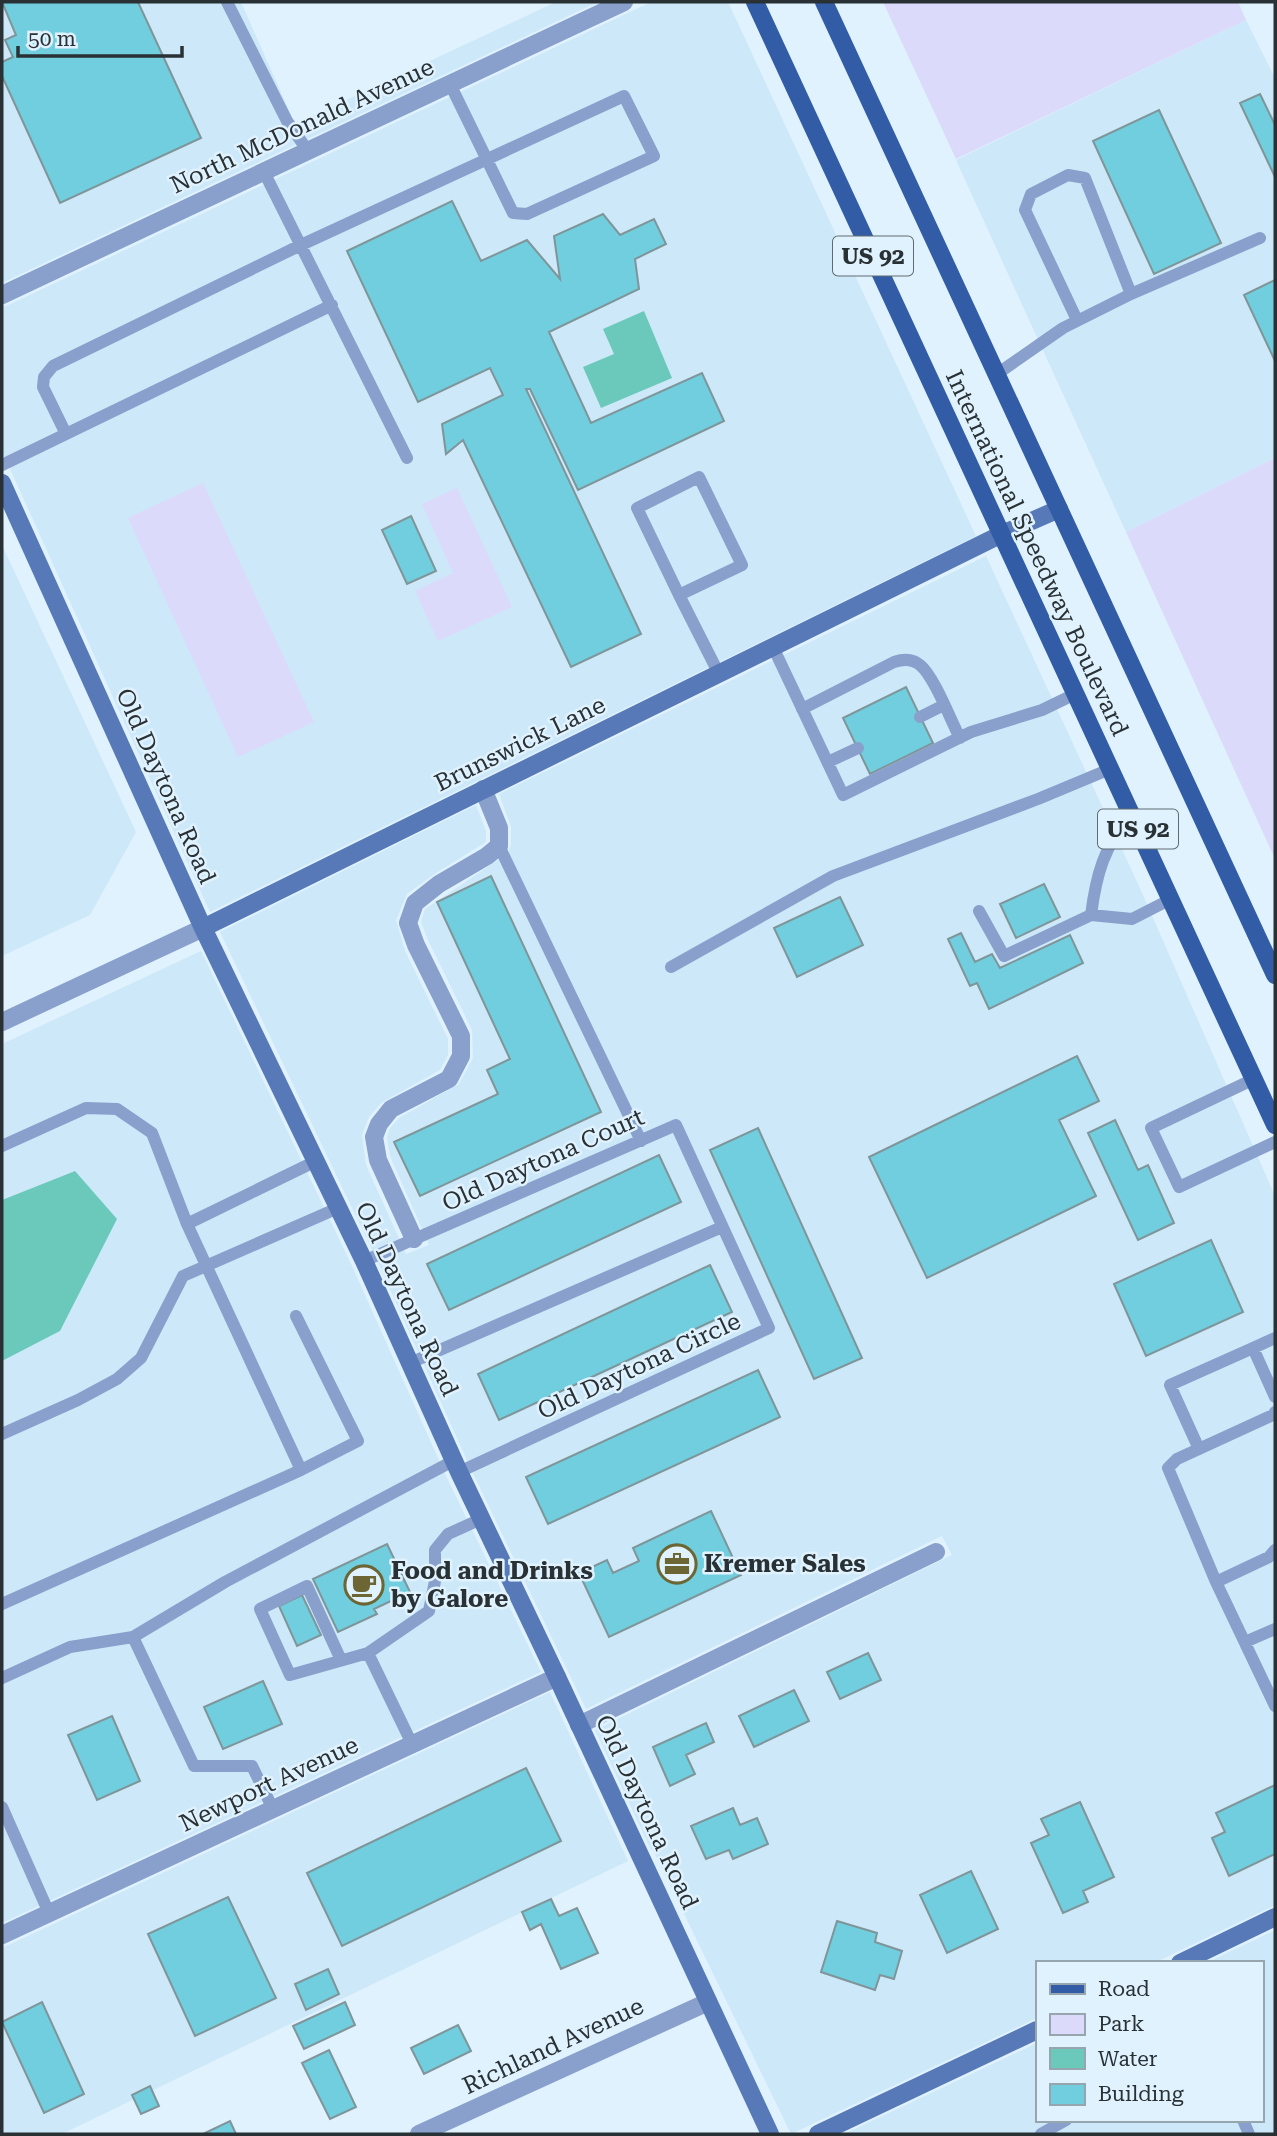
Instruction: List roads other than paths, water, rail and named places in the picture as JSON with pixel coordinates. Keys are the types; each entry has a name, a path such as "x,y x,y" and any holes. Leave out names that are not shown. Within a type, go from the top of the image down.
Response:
{"main road":[{"name":"International Speedway Boulevard","path":"755,2 1275,1125"},
{"name":"International Speedway Boulevard","path":"824,4 1275,975"}],"street":[{"name":"North McDonald Avenue","path":"2,295 624,2"},
{"name":"Old Daytona Road","path":"2,483 203,928 364,1261 456,1467 770,2134"},
{"name":"Brunswick Lane","path":"2,1022 203,928 1002,534 1059,509"},
{"path":"414,1239 378,1160 374,1138 379,1124 391,1109 449,1079 461,1056 461,1036 408,923 415,903 439,884 499,846 499,828 483,789"},
{"path":"579,1725 936,1552"},
{"name":"Newport Avenue","path":"2,1935 557,1677"},
{"path":"1184,1961 1275,1917"},
{"name":"Richland Avenue","path":"419,2134 708,2002"},
{"path":"818,2134 1036,2030"}],"lane":[{"path":"227,2 287,121 308,151"},
{"path":"66,434 43,387 44,377 53,366 301,245 489,160 624,96 654,156 527,214 513,213 489,160 450,84"},
{"path":"264,172 407,458"},
{"path":"1077,320 1025,209 1031,194 1068,175 1084,178 1130,294"},
{"path":"997,374 1077,320 1260,238"},
{"path":"2,466 331,305"},
{"path":"679,595 742,565 699,477 637,508 679,595 719,674"},
{"path":"773,647 843,795 960,738 1042,710 1075,694"},
{"path":"802,709 894,662 906,659 920,665 930,677 960,738"},
{"path":"920,717 944,705"},
{"path":"828,762 858,748"},
{"path":"671,967 833,876 1110,769"},
{"path":"1091,915 1095,881 1115,833 1132,815"},
{"path":"499,846 641,1141"},
{"path":"979,911 1004,956 1091,915 1132,919 1171,899"},
{"path":"1254,1079 1151,1128 1179,1187 1275,1142"},
{"path":"2,1146 86,1108 117,1109 152,1133 187,1224 301,1469"},
{"name":"Old Daytona Court","path":"364,1261 676,1125 722,1227"},
{"path":"187,1224 316,1161"},
{"path":"2,1433 115,1381 141,1358 183,1276 338,1208"},
{"path":"410,1363 722,1227"},
{"name":"Old Daytona Circle","path":"456,1467 769,1328 722,1227"},
{"path":"2,1604 358,1441 296,1316"},
{"path":"1199,1449 1170,1385 1275,1338"},
{"path":"1253,1348 1275,1397"},
{"path":"1275,1412 1177,1459 1168,1468 1216,1583 1245,1642 1270,1680 1275,1706"},
{"path":"2,1678 70,1647 133,1637 225,1582 456,1467"},
{"path":"341,1660 307,1586 260,1609 290,1675 368,1653 429,1611 435,1581 435,1550 448,1534 481,1520"},
{"path":"1216,1583 1269,1557 1275,1550"},
{"path":"1245,1642 1275,1629"},
{"path":"133,1637 194,1766 252,1766 273,1809"},
{"path":"368,1653 412,1744"},
{"path":"2,1807 49,1913"},
{"path":"1041,2134 1062,2122"}],"water":[{"path":"644,311 672,378 601,408 583,367 614,354 603,329"},
{"path":"75,1171 117,1219 60,1331 2,1361 2,1200"}],"place":[{"name":"Kremer Sales","path":"677,1564"},
{"name":"Food and Drinks by Galore","path":"364,1585"}]}
